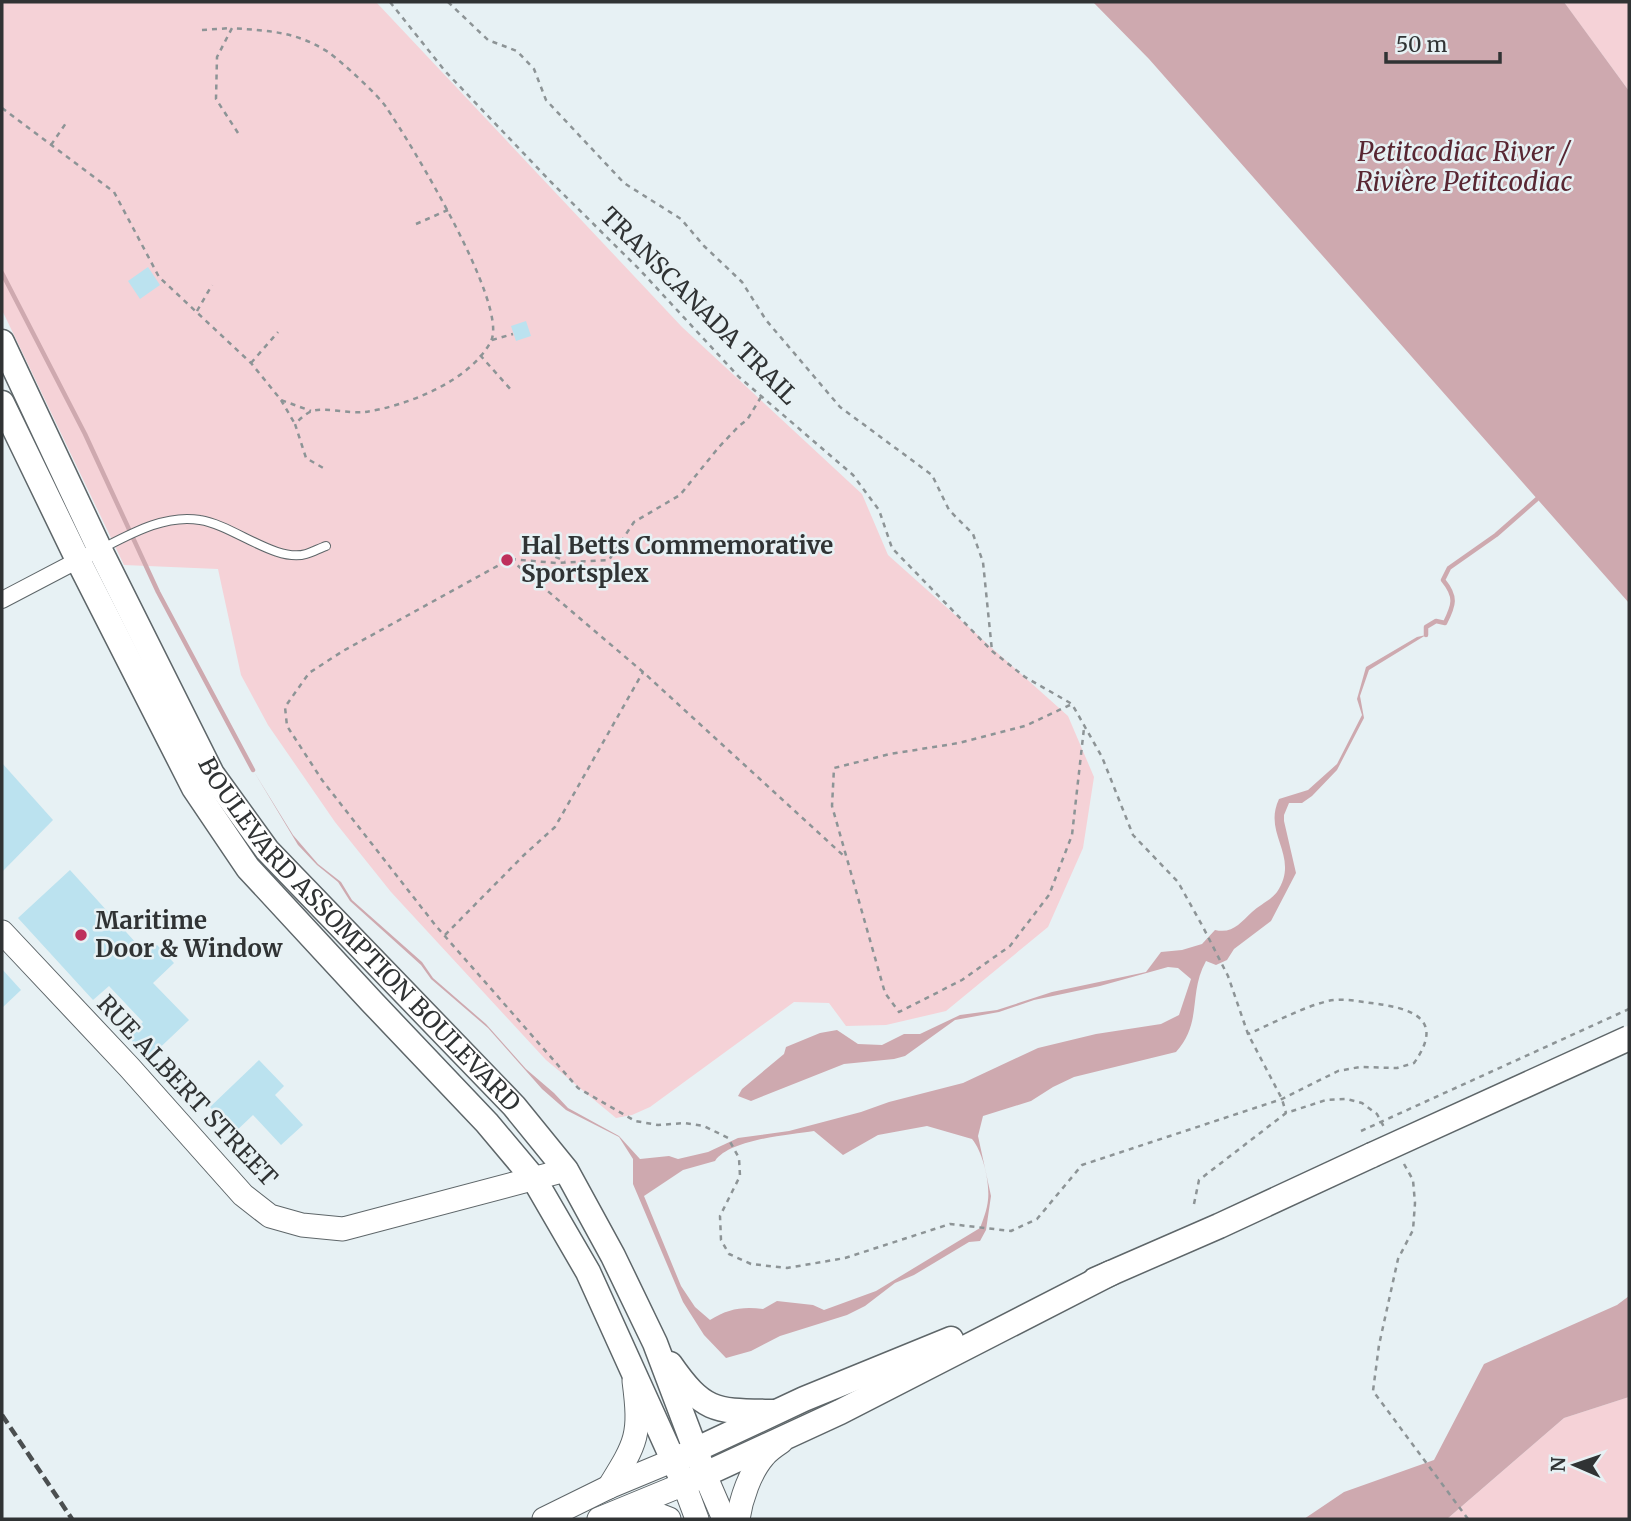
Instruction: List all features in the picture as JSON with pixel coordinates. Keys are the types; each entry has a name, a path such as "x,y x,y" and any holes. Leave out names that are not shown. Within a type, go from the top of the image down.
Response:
{"main road":[{"name":"BOULEVARD ASSOMPTION BOULEVARD","path":"2,342 89,555 194,788 248,868 487,1123 534,1179 588,1272 686,1483"},
{"name":"BOULEVARD ASSOMPTION BOULEVARD","path":"2,403 212,774 267,850 514,1106 566,1170 613,1256 655,1343 676,1459"},
{"path":"676,1459 777,1412 1111,1273 1629,1038"},
{"path":"686,1483 787,1437 1111,1273"},
{"path":"655,1343 683,1382 712,1407 725,1411 777,1412"}],"street":[{"path":"2,600 89,555"},
{"name":"RUE ALBERT STREET","path":"2,932 130,1067 243,1195 270,1216 302,1225 343,1229 566,1170"},
{"path":"609,1487 635,1441 639,1418 632,1368"},
{"path":"738,1519 743,1498 763,1457 787,1437"},
{"path":"544,1519 609,1487 676,1459"},
{"path":"609,1514 686,1483"},
{"name":"BOULEVARD ASSOMPTION BOULEVARD","path":"686,1483 697,1519"},
{"name":"BOULEVARD ASSOMPTION BOULEVARD","path":"686,1483 724,1519"},
{"path":"609,1514 646,1510 669,1519"}],"lane":[{"path":"89,555 143,529 169,520 198,519 220,525 276,553 304,555 326,545"}],"path":[{"name":"TRANSCANADA TRAIL","path":"390,2 445,71 761,397 853,475 879,510 892,548 992,651 1025,677 1072,704"},
{"path":"448,2 488,40 517,51 534,69 546,100 625,183 681,219 704,246 742,282 766,320 840,407 932,475 949,510 973,534 983,562 992,651"},
{"path":"232,29 217,57 216,99 238,133"},
{"path":"202,30 288,32 328,53 384,104 449,210 477,272 493,323 492,340 467,371 421,396 364,412 311,411 281,400"},
{"path":"2,108 114,192 158,278 251,363 281,400 295,424 306,458 325,469"},
{"path":"51,145 66,123"},
{"path":"416,224 449,210"},
{"path":"197,311 212,285"},
{"path":"251,363 278,332"},
{"path":"492,340 513,334"},
{"path":"480,355 512,391"},
{"path":"761,397 747,420 726,440 680,495 634,522 609,560 568,562 510,559 310,673 285,707 287,726 323,780 444,935 578,1087 635,1121 658,1125 704,1126 728,1138 738,1158 740,1176 720,1216 721,1240 729,1254 751,1264 787,1268 845,1258 950,1224 1011,1231 1037,1219 1082,1165 1282,1099 1338,1070 1397,1068 1414,1063 1427,1039 1420,1016 1399,1007 1343,999 1328,1001 1248,1034"},
{"path":"295,424 311,411"},
{"path":"537,549 568,562"},
{"path":"510,559 643,672 847,859"},
{"path":"444,935 555,827 643,672"},
{"path":"1084,728 1072,835 1049,895 1010,946 962,980 899,1012 884,993 832,806 834,768 890,754 959,743 1025,726 1072,704 1102,757 1133,835 1178,883 1203,927 1228,976 1248,1034 1282,1099 1286,1113"},
{"path":"1361,1131 1629,1009"},
{"path":"1194,1204 1199,1180 1286,1113 1326,1100 1347,1099 1362,1103 1377,1114 1389,1136"},
{"path":"1401,1158 1413,1180 1413,1230 1398,1259 1379,1345 1373,1391 1468,1519"}],"shaded area":[{"name":"Hal Betts Commemorative Sportsplex","path":"2,2 376,2 682,327 862,494 888,555 1068,716 1094,777 1083,848 1048,927 946,1011 886,1025 846,1026 829,1003 794,1002 650,1107 632,1115 616,1118 546,1060 391,892 335,822 268,725 241,675 218,569 124,565 2,310"},
{"path":"1565,2 1629,2 1629,91 1566,5"},
{"path":"1629,1397 1629,1519 1447,1519 1564,1418"}],"water":[{"name":"Petitcodiac River / Rivière Petitcodiac","path":"1093,2 1564,2 1629,91 1629,603 1149,59"},
{"path":"1426,635 1369,670 1360,696 1364,718 1337,770 1302,803 1289,803 1284,821 1296,873 1271,921 1234,949 1227,960 1216,965 1206,961 1198,984 1190,1030 1176,1052 1074,1077 1031,1101 983,1116 978,1136 985,1168 972,1139 927,1126 878,1135 843,1155 814,1131 746,1143 733,1148 715,1161 683,1170 644,1196 681,1286 695,1307 710,1320 735,1309 763,1309 777,1301 813,1305 824,1310 876,1291 980,1228 988,1193 985,1170 991,1196 986,1230 980,1241 969,1242 914,1275 895,1283 865,1306 847,1315 780,1336 751,1351 726,1358 704,1335 683,1302 633,1184 633,1159 619,1137 566,1110 542,1089 488,1028 431,979 421,965 350,901 338,882 317,865 298,845 253,770 293,835 318,864 341,882 352,900 422,962 433,978 486,1024 526,1069 568,1108 619,1136 640,1159 669,1156 678,1159 708,1152 738,1138 789,1131 963,1083 1038,1048 1096,1034 1161,1024 1179,1015 1191,979 1178,968 1168,967 1100,986 1034,1000 999,1012 955,1020 905,1056 844,1064 751,1101 738,1096 742,1089 784,1054 786,1047 820,1033 837,1030 858,1044 882,1045 904,1034 920,1034 960,1015 997,1010 1052,992 1146,972 1161,952 1202,944 1215,930 1236,927 1277,892 1283,879 1284,856 1275,824 1279,799 1308,790 1337,764 1362,715 1357,699 1366,667 1417,637"},
{"path":"1629,1296 1629,1397 1564,1418 1447,1519 1304,1519 1344,1492 1434,1460 1484,1364 1617,1305"}],"building":[{"path":"148,267 160,285 140,299 128,281"},
{"path":"526,321 531,336 516,341 511,326"},
{"path":"2,763 53,820 2,872"},
{"name":"Maritime Door & Window","path":"70,870 146,954 157,945 174,963 153,983 189,1020 149,1058 128,1037 143,1022 109,986 93,1000 18,918"},
{"path":"2,969 21,990 2,1008"},
{"path":"259,1060 284,1086 275,1095 303,1125 281,1145 253,1115 234,1133 210,1107"}],"waterway":[{"path":"2,273 85,434 158,592 253,770"},
{"path":"1426,635 1426,627 1436,621 1445,623 1450,611 1452,596 1443,580 1449,568 1496,535 1537,499"}],"railway":[{"path":"2,1415 72,1519"}],"place":[{"name":"Hal Betts Commemorative Sportsplex","path":"507,560"},
{"name":"Maritime Door & Window","path":"81,935"}]}
